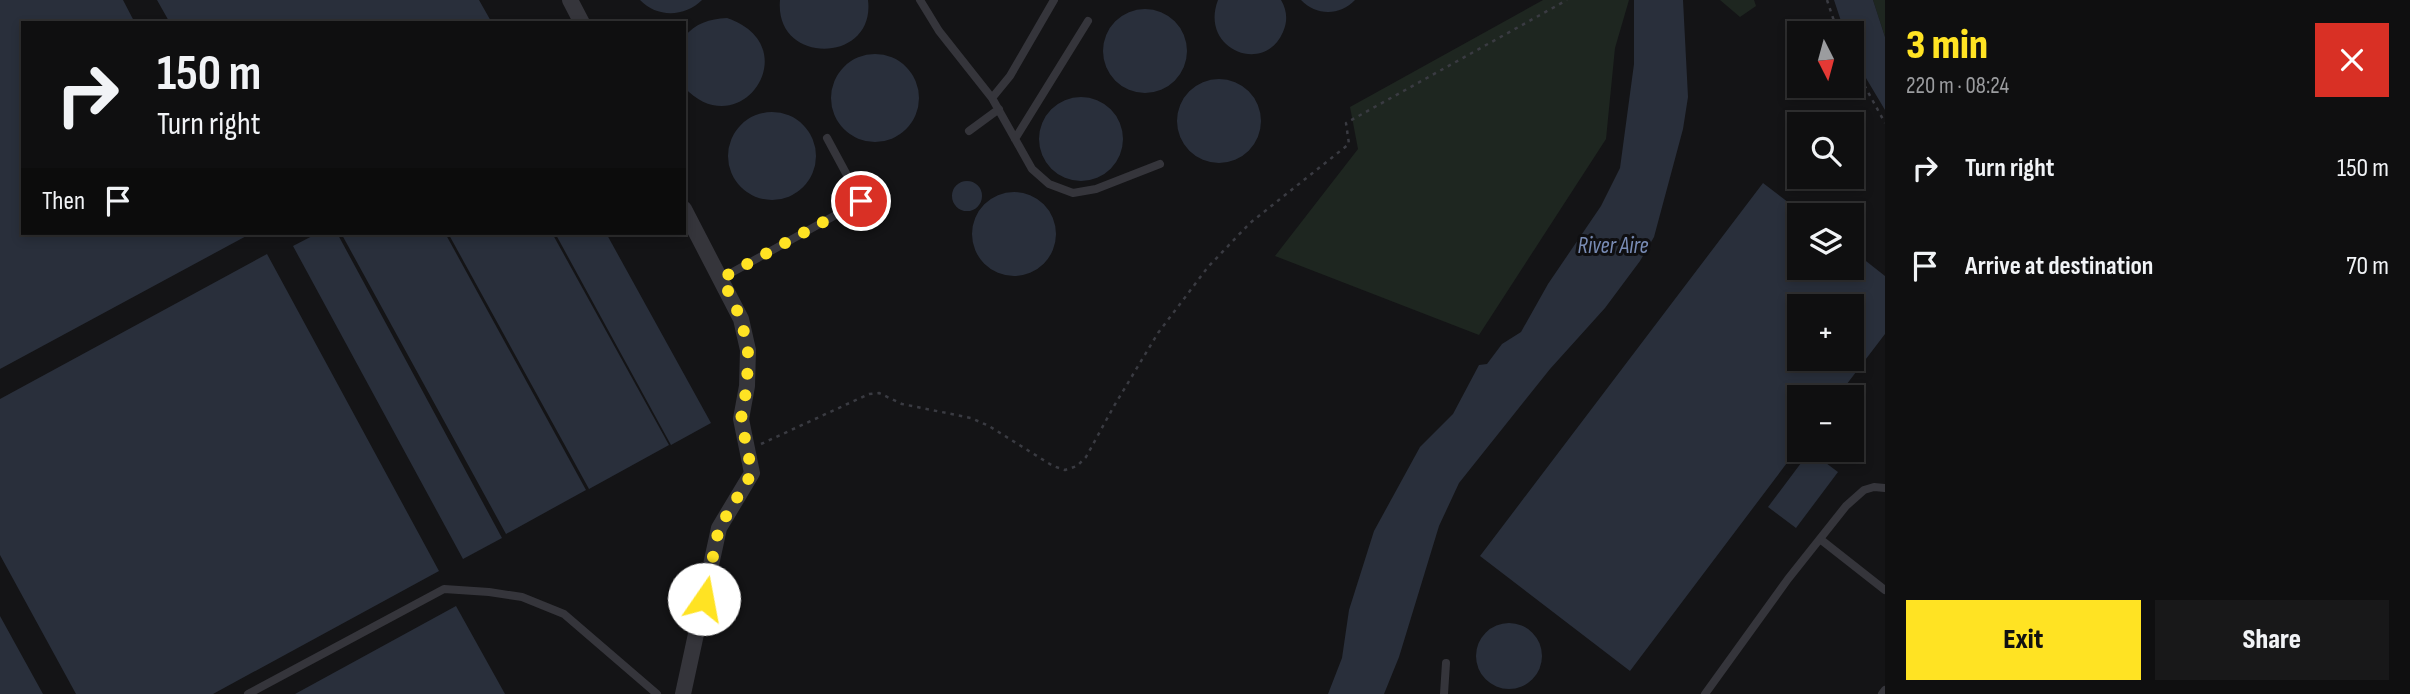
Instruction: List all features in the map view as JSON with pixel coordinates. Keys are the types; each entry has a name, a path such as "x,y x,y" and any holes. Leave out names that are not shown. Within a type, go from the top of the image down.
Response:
{"street":[{"path":"570,0 581,21"},
{"path":"683,694 719,528 752,473 741,419 747,386 748,350 741,319 686,213"}],"lane":[{"path":"920,0 939,31 992,98 1032,169 1049,184 1073,193 1096,189 1160,164"},
{"path":"992,98 1010,76 1054,0"},
{"path":"1015,139 1088,21"},
{"path":"969,131 999,110"},
{"path":"722,278 861,201 827,138"},
{"path":"1705,694 1855,496 1874,487 1885,488"},
{"path":"1820,539 1885,590"},
{"path":"248,694 444,589 522,597 564,614 657,694"},
{"path":"1444,694 1446,663"}],"path":[{"path":"748,450 869,394 879,393 902,404 971,418 989,426 1053,466 1065,470 1077,466 1086,457 1158,333 1208,267 1250,223 1349,144 1346,123 1567,0"},
{"path":"1827,0 1834,21"},
{"path":"1864,85 1885,123"}],"shaded area":[{"path":"1543,0 1629,0 1615,48 1606,139 1479,335 1275,256 1358,149 1350,107"},
{"path":"1720,0 1754,0 1756,6 1740,17"},
{"path":"1873,0 1885,0 1885,37"}],"water":[{"path":"0,0 123,0 134,21 21,21 21,235 248,235 0,369"},
{"path":"157,0 479,0 491,21 169,21"},
{"path":"640,0 702,0 688,10 671,13 654,10"},
{"path":"780,0 868,0 866,21 857,36 842,46 825,49 807,46 792,37 782,22"},
{"path":"1218,0 1281,0 1286,16 1283,32 1274,45 1262,52 1249,54 1236,51 1225,43 1217,32 1215,17"},
{"path":"1301,0 1355,0 1342,9 1328,12 1314,9"},
{"name":"River Aire","path":"1634,0 1683,0 1688,97 1683,129 1654,237 1640,261 1605,308 1550,369 1459,483 1439,526 1399,657 1384,694 1328,694 1342,658 1349,610 1374,531 1420,447 1453,414 1479,365 1487,364 1502,344 1521,332 1548,284 1601,206 1620,168 1634,64"},
{"path":"1834,0 1873,0 1885,37 1885,110 1864,75 1864,21 1841,21"},
{"path":"1145,9 1161,12 1175,21 1184,35 1187,51 1184,67 1175,81 1161,90 1145,93 1129,90 1115,81 1106,67 1103,51 1106,35 1115,21 1129,12"},
{"path":"727,18 751,32 763,49 764,68 757,86 744,99 726,106 705,103 686,89 686,35 693,28 714,19"},
{"path":"875,54 900,61 912,73 919,98 912,123 900,135 875,142 850,135 838,123 831,98 838,73 850,61"},
{"path":"1219,79 1235,82 1249,91 1258,105 1261,121 1258,137 1249,151 1235,160 1219,163 1203,160 1189,151 1180,137 1177,121 1180,105 1189,91 1203,82"},
{"path":"1081,97 1097,100 1111,109 1120,123 1123,139 1120,155 1111,169 1097,178 1081,181 1065,178 1051,169 1042,155 1039,139 1042,123 1051,109 1065,100"},
{"path":"772,112 797,119 809,131 816,156 809,181 797,193 772,200 747,193 735,181 728,156 735,131 747,119"},
{"path":"967,181 978,185 982,196 978,207 967,211 956,207 952,196 956,185"},
{"path":"1763,183 1789,203 1787,203 1787,280 1864,280 1864,259 1885,276 1885,334 1864,362 1864,294 1787,294 1787,371 1857,371 1846,385 1787,385 1788,462 1630,671 1480,556"},
{"path":"1014,192 1030,195 1044,204 1053,218 1056,234 1053,250 1044,264 1030,273 1014,276 998,273 984,264 975,250 972,234 975,218 984,204 998,195"},
{"path":"314,235 338,235 502,538 463,559 293,246"},
{"path":"342,235 446,235 586,490 506,534"},
{"path":"449,235 553,235 669,445 589,489"},
{"path":"556,235 607,235 711,423 671,445"},
{"path":"267,254 439,571 213,694 76,694 0,555 0,399"},
{"path":"1802,462 1825,462 1838,472 1796,528 1768,507"},
{"path":"456,606 505,694 295,694"},
{"path":"0,616 43,694 0,694"},
{"path":"1502,623 1516,623 1528,628 1537,637 1542,656 1540,669 1533,680 1516,689 1502,689 1490,684 1481,675 1476,663 1476,649 1481,637 1490,628"}],"route":[{"path":"704,599 719,528 752,473 741,419 747,386 748,350 741,319 722,278 861,201"}]}
